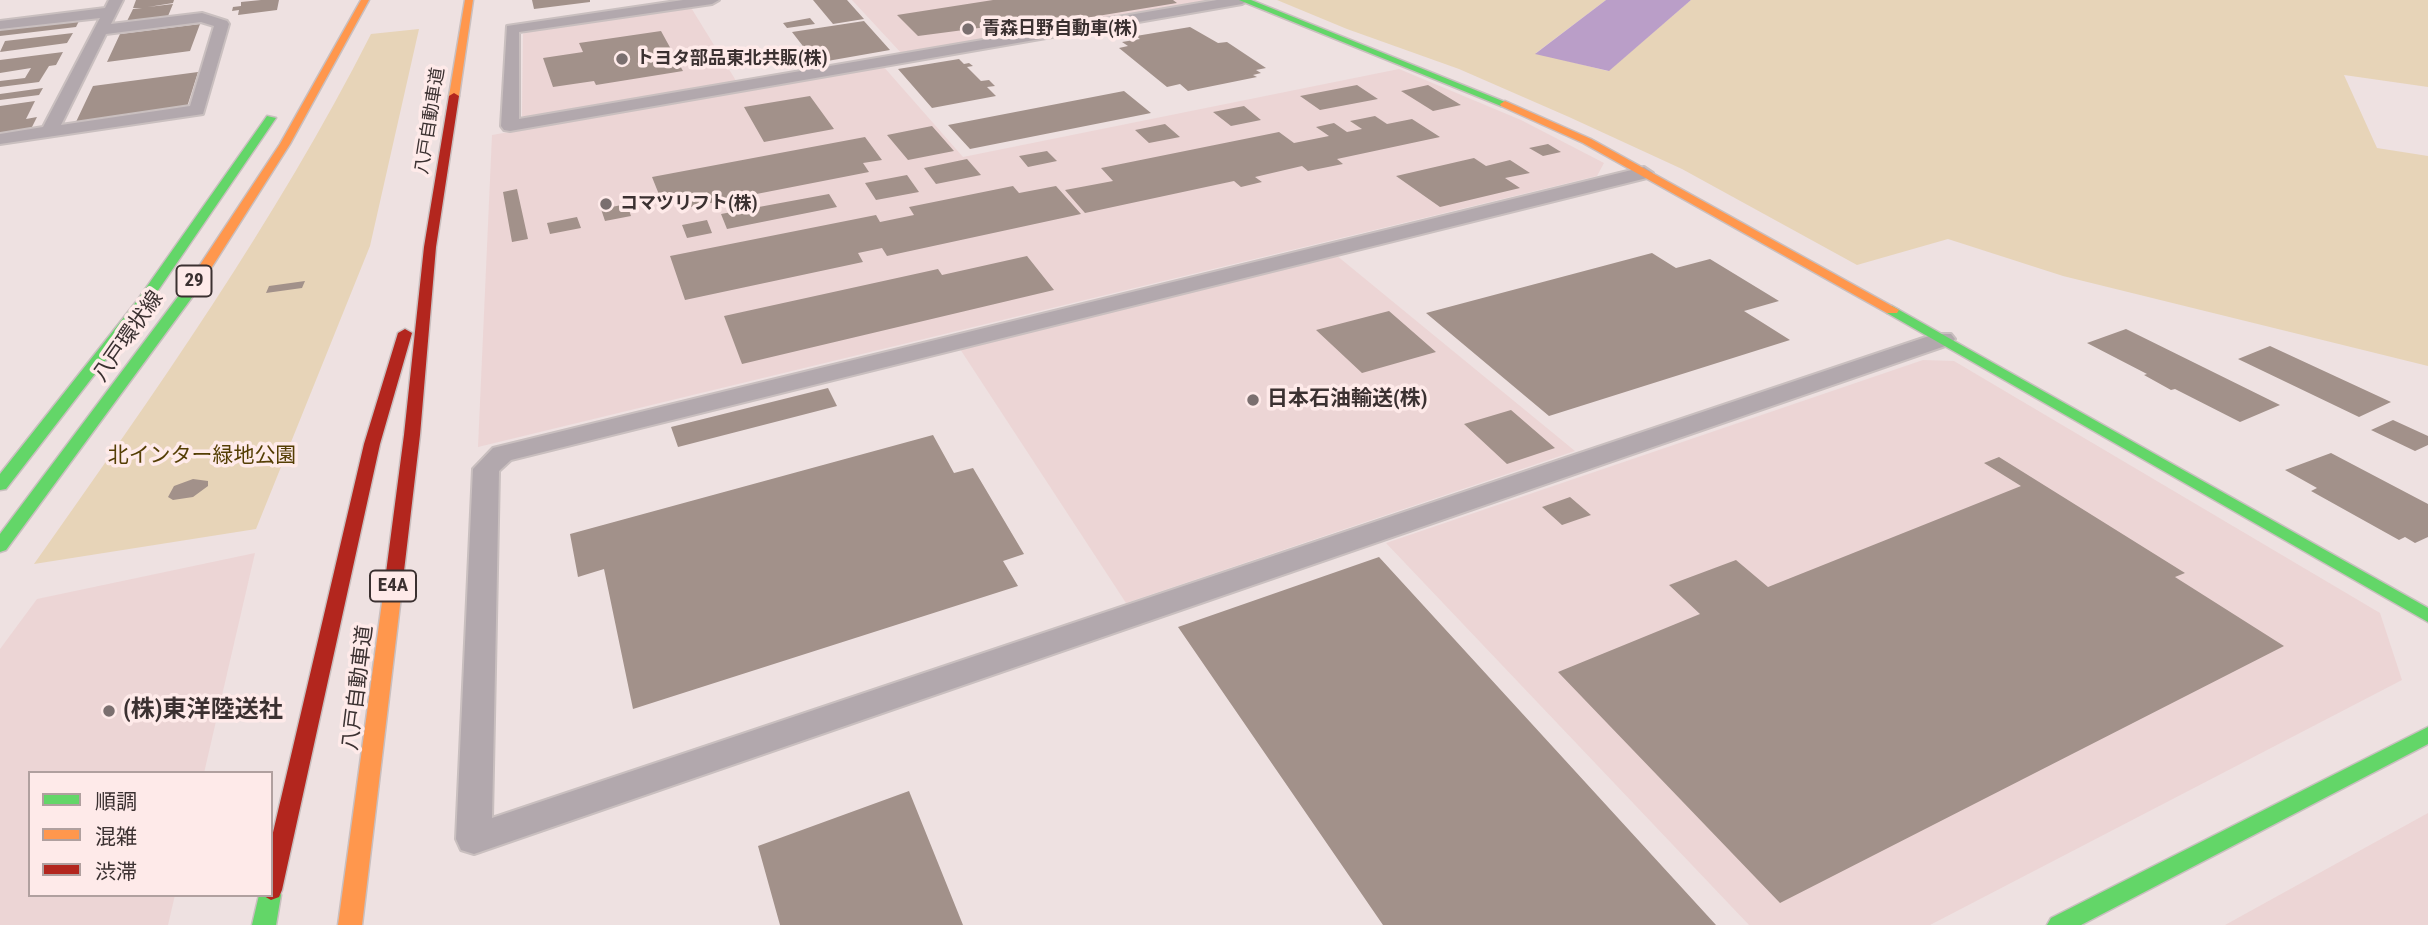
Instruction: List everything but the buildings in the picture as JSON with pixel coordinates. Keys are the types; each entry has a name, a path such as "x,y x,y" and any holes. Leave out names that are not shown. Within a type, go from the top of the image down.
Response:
{"main road":[{"name":"八戸環状線","path":"0,546 141,359 257,188 307,111 365,0"},
{"name":"八戸自動車道","path":"350,925 412,435 430,247 469,0"},
{"path":"1243,0 1482,93 1587,141 1943,339 2428,616"},
{"name":"八戸環状線","path":"0,485 98,363 222,192 280,103"},
{"name":"八戸自動車道","path":"273,881 372,444 430,247"},
{"path":"2059,925 2428,736"},
{"path":"264,925 270,897"}],"street":[{"path":"712,0 512,29 510,127 1243,0"},
{"path":"0,25 113,6"},
{"path":"49,132 113,6"},
{"path":"0,139 197,110 222,24 202,17 101,30"},
{"path":"1644,173 502,454 486,469 474,839 1943,339"}],"shaded area":[{"name":"青森日野自動車(株)","path":"852,0 1212,0 903,55"},
{"path":"1606,0 1691,0 1609,71 1535,54"},
{"name":"トヨタ部品東北共販(株)","path":"690,6 738,84 535,118 522,116 523,34 532,29"},
{"path":"883,66 963,157 1399,69 1521,120 1604,163 1597,176 478,447 492,135"},
{"name":"日本石油輸送(株)","path":"1336,255 1575,451 1126,603 960,349"},
{"path":"1923,360 1954,361 2380,613 2402,680 1930,925 1749,925 1386,543"},
{"name":"(株)東洋陸送社","path":"255,553 204,771 28,771 28,897 175,897 168,925 0,925 0,649 37,599"},
{"path":"2428,813 2428,925 2225,925"}],"green space":[{"path":"1277,0 1606,0 1536,53 1608,71 1691,0 2428,0 2428,87 2344,75 2377,148 2428,156 2428,366 2063,276 1948,239 1857,265 1682,169 1569,117 1459,69 1347,29"},
{"name":"北インター緑地公園","path":"419,29 370,246 256,529 34,564 169,370 255,239 371,34"}],"traffic: fast":[{"path":"1243,0 1505,104"},
{"path":"0,485 141,305 271,118"},
{"path":"0,546 191,289"},
{"path":"1892,310 2428,616"},
{"path":"2059,925 2428,735"},
{"path":"264,925 270,897"}],"traffic: slow":[{"path":"191,289 285,144 365,0"},
{"path":"454,96 469,0"},
{"path":"1505,104 1587,141 1892,310"},
{"path":"350,925 393,588"}],"traffic: jam":[{"path":"393,588 412,435 430,247 454,96"},
{"path":"273,881 372,444 405,333"}],"place":[{"name":"青森日野自動車(株)","path":"968,29"},
{"name":"トヨタ部品東北共販(株)","path":"622,59"},
{"name":"コマツリフト(株)","path":"606,204"},
{"name":"日本石油輸送(株)","path":"1253,400"},
{"name":"(株)東洋陸送社","path":"109,711"}]}
